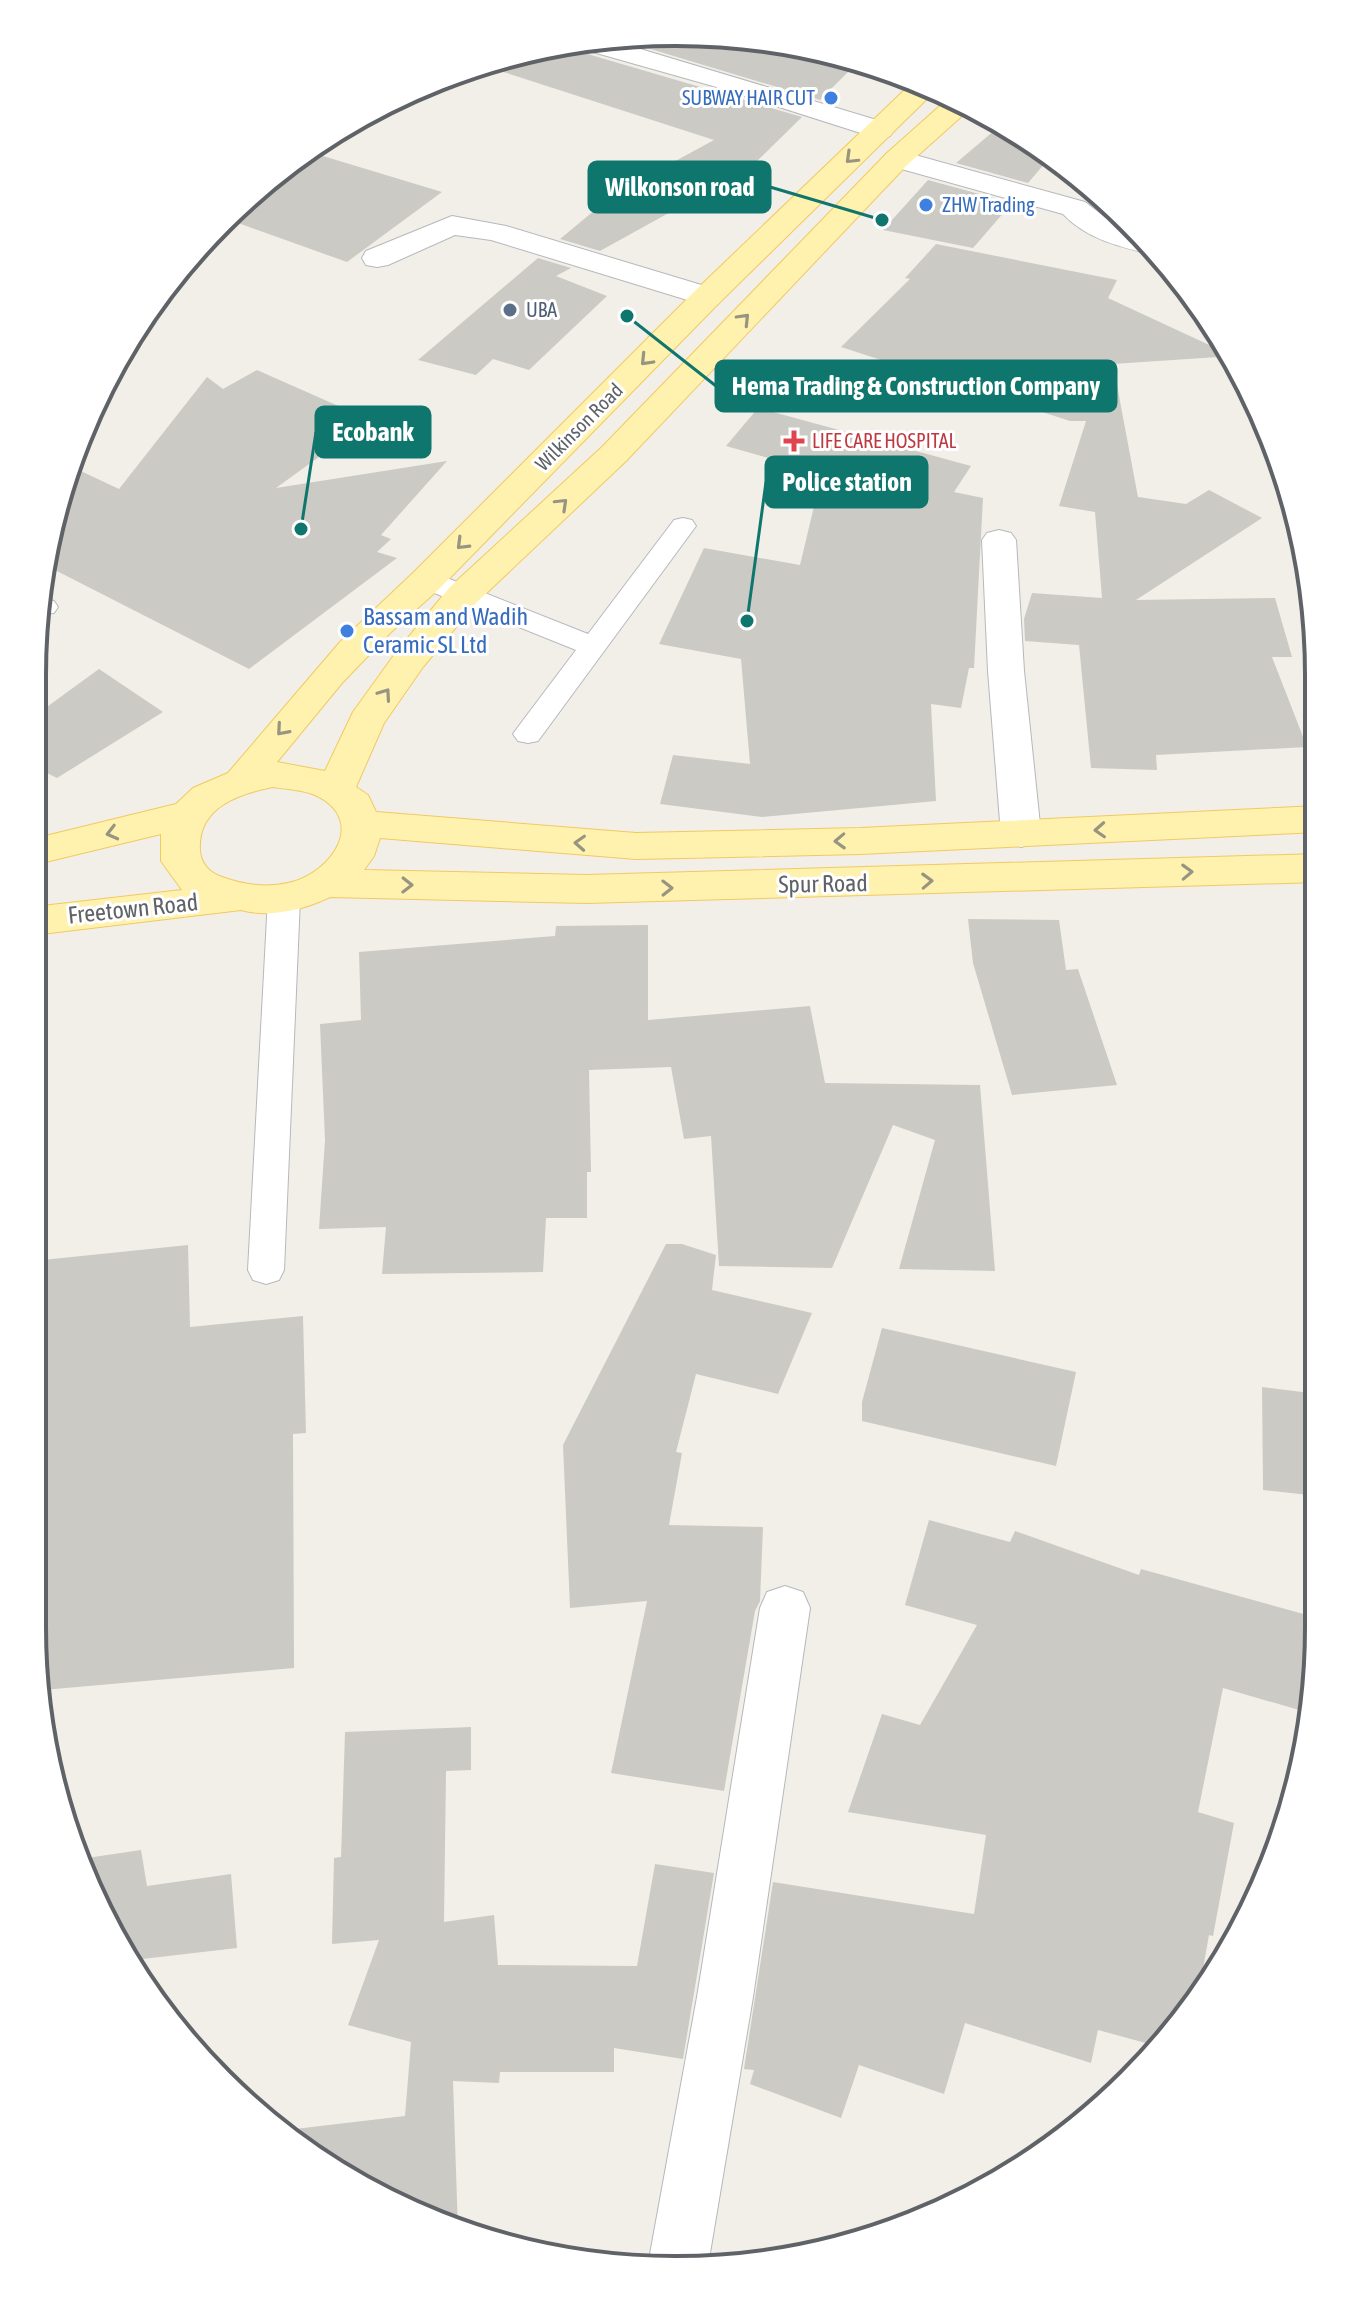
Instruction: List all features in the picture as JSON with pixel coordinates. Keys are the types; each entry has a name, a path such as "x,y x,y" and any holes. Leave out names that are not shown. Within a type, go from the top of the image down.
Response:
{"main road":[{"name":"Wilkinson Road","path":"243,779 378,621 427,580 707,297 917,94"},
{"name":"Wilkinson Road","path":"337,787 366,721 410,659 463,595 614,454 897,159 952,110"},
{"path":"273,774 301,776 337,787 352,801 365,824 364,839 352,863 329,883 284,899 258,901 234,898 202,885 182,864 177,839 187,814 212,792 243,779 273,774"},
{"path":"46,849 187,814"},
{"name":"Spur Road","path":"365,824 636,846 1021,834 1305,820"},
{"name":"Spur Road","path":"329,883 586,889 1305,868"},
{"name":"Freetown Road","path":"46,920 234,898"}],"street":[{"path":"612,49 880,130"},
{"path":"897,159 1074,208 1085,221 1107,233 1130,239"},
{"path":"377,258 452,225 508,235 707,297"},
{"path":"999,540 1006,671 1021,834"},
{"path":"679,2256 725,1997 785,1608"}],"lane":[{"path":"528,734 683,526"},
{"path":"427,580 593,646"},
{"path":"266,1270 284,899"}],"building":[{"path":"643,47 717,47 758,51 850,70 820,100"},
{"path":"583,53 802,117 750,168 600,251 560,239 613,195 714,140 500,71"},
{"path":"993,132 1043,165 1028,183 956,163"},
{"path":"321,155 442,192 347,262 238,223"},
{"path":"928,180 1012,203 973,248 883,230"},
{"path":"936,244 1117,280 1108,298 1212,346 1218,357 1113,364 1138,497 1186,504 1209,490 1262,518 1136,600 1275,598 1292,657 1272,657 1305,747 1156,755 1157,770 1091,768 1079,645 1025,641 1024,619 1032,593 1102,598 1095,512 1059,506 1086,421 1070,421 841,347 910,279 905,278"},
{"path":"538,258 571,268 556,276 607,296 529,370 493,359 476,375 418,360"},
{"path":"257,370 370,420 276,488 447,461 381,535 391,539 377,552 397,558 249,669 55,570 80,471 119,489 207,377 223,389"},
{"path":"758,408 971,466 954,492 983,498 974,668 969,668 961,708 931,704 936,801 762,817 660,804 673,755 750,764 741,659 659,644 704,548 800,565 822,473 726,446"},
{"path":"99,669 163,712 57,778 46,772 46,708"},
{"path":"968,919 1059,920 1066,970 1078,969 1117,1085 1012,1095 973,963"},
{"path":"648,925 648,1020 810,1006 825,1083 980,1085 995,1271 899,1269 935,1140 893,1125 832,1268 719,1266 711,1136 684,1139 671,1067 589,1070 591,1172 587,1172 587,1218 546,1218 543,1272 382,1274 386,1227 319,1229 325,1140 320,1024 361,1020 359,952 555,936 556,926"},
{"path":"666,1244 682,1244 716,1255 712,1290 812,1313 778,1394 696,1374 676,1452 682,1453 669,1525 763,1527 760,1601 755,1611 724,1791 611,1773 647,1601 570,1608 563,1445"},
{"path":"188,1245 190,1327 303,1316 306,1433 293,1434 294,1668 49,1689 46,1626 46,1260"},
{"path":"882,1328 1076,1372 1056,1466 862,1421 862,1402"},
{"path":"1262,1387 1305,1392 1305,1495 1263,1490"},
{"path":"929,1520 1010,1542 1015,1531 1139,1575 1141,1569 1305,1614 1300,1709 1223,1688 1198,1812 1234,1823 1213,1936 1209,1935 1203,1970 1148,2044 1098,2030 1091,2063 965,2023 944,2094 859,2065 841,2118 750,2084 754,2070 744,2069 773,1882 974,1914 986,1835 848,1812 882,1714 920,1725 977,1625 905,1605"},
{"path":"471,1727 471,1770 446,1771 444,1922 494,1915 498,1965 637,1966 655,1864 714,1873 683,2059 614,2048 614,2072 500,2072 499,2083 453,2081 458,2217 361,2172 296,2129 405,2116 411,2042 348,2025 379,1940 332,1944 334,1858 341,1857 345,1732"},
{"path":"141,1850 147,1886 231,1874 237,1948 141,1959 111,1905 90,1857"}],"place":[{"name":"SUBWAY HAIR CUT","path":"831,98"},
{"name":"ZHW Trading","path":"926,205"},
{"name":"Wilkonson road","path":"882,220"},
{"name":"UBA","path":"510,310"},
{"name":"Hema Trading & Construction Company","path":"627,316"},
{"name":"LIFE CARE HOSPITAL","path":"794,441"},
{"name":"Ecobank","path":"301,529"},
{"name":"Police station","path":"747,621"},
{"name":"Bassam and Wadih Ceramic SL Ltd","path":"347,631"}]}
